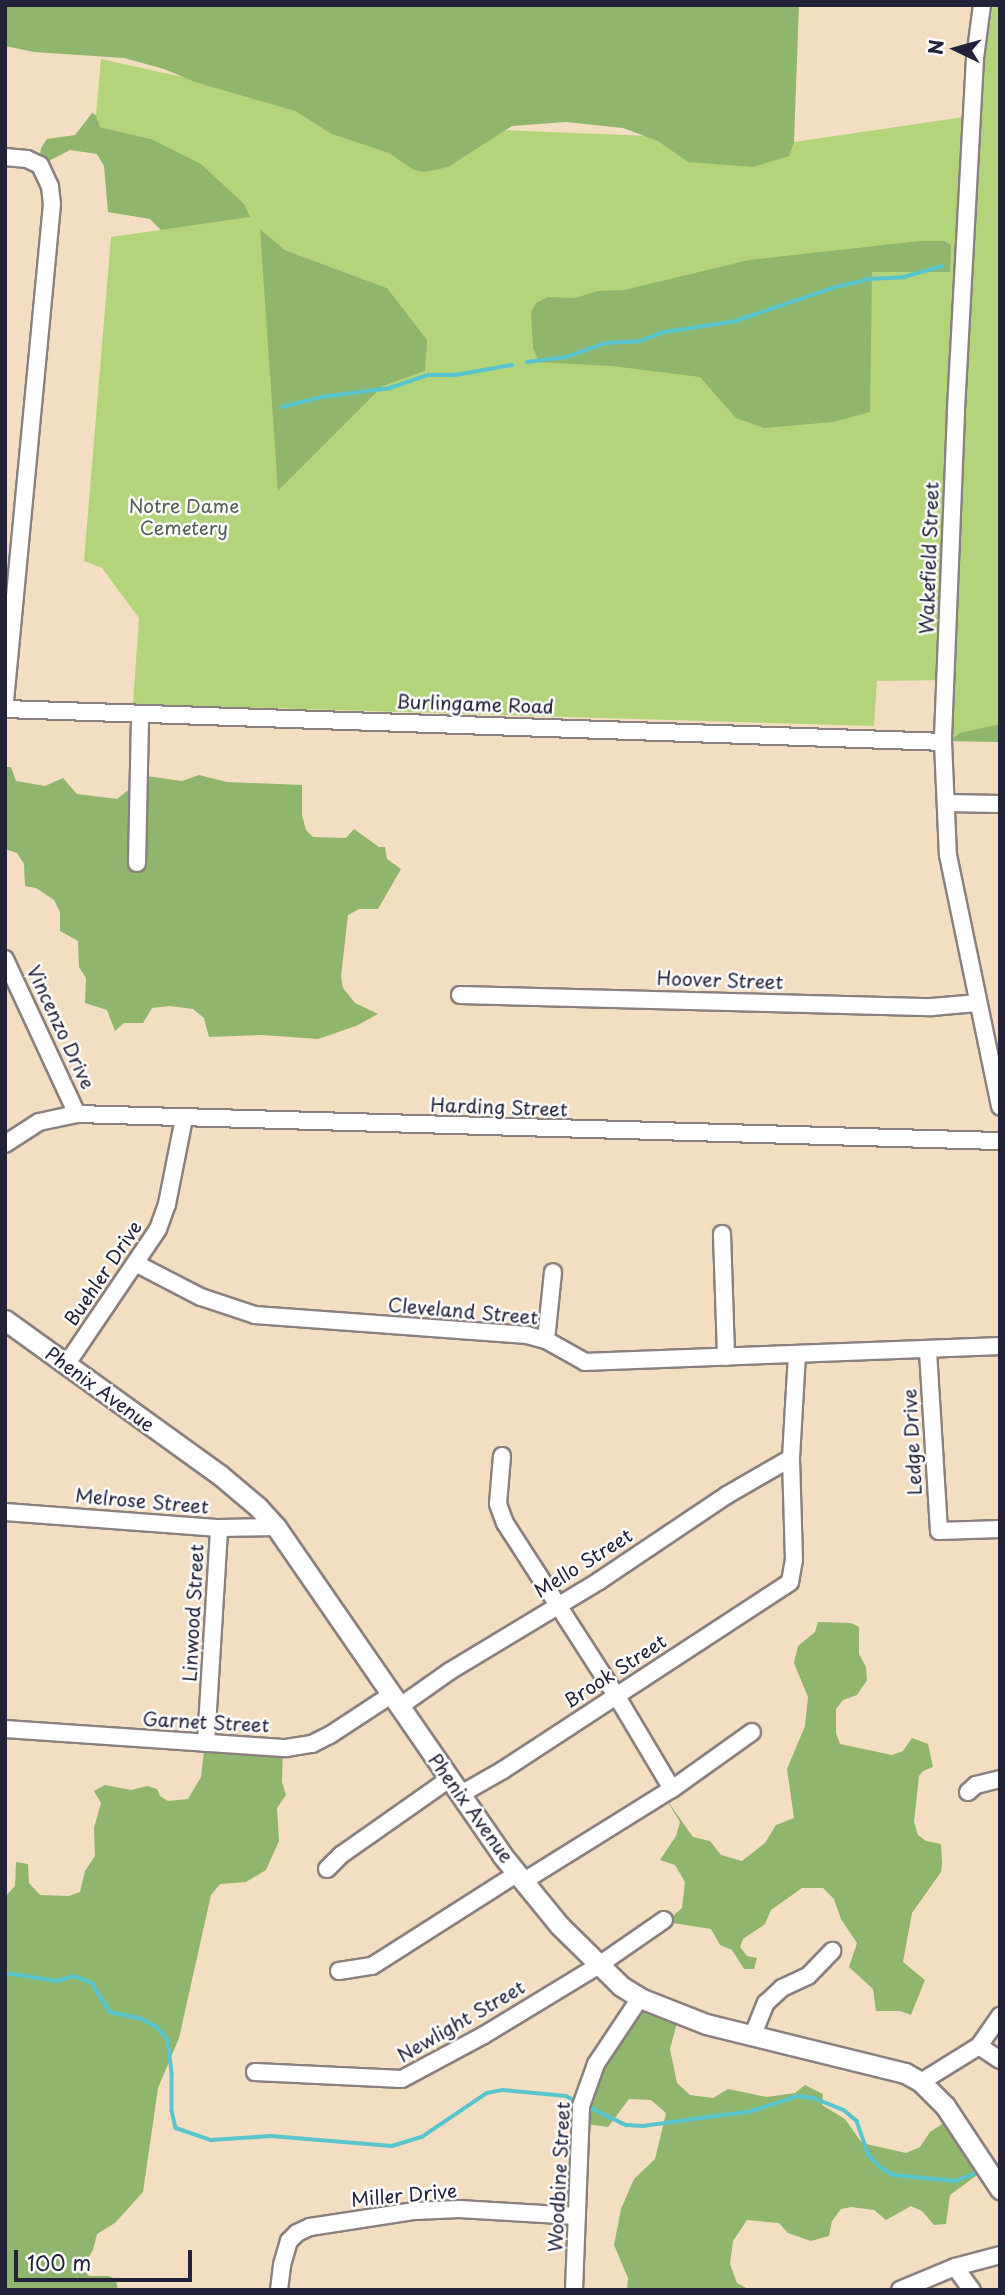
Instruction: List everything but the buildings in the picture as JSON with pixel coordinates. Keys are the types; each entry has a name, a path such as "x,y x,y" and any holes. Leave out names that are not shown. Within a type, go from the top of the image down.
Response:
{"main road":[{"name":"Phenix Avenue","path":"5,1320 220,1475 258,1507 276,1527 395,1701 521,1877 559,1925 621,1986 673,2013 752,2037 905,2073 921,2082 945,2106 1000,2189"}],"street":[{"name":"Wakefield Street","path":"982,5 976,46 956,413 943,743 948,855 978,1003 994,1049 1000,1107"},
{"path":"5,157 27,159 40,166 50,186 52,204 5,700"},
{"name":"Burlingame Road","path":"5,709 943,743"},
{"path":"137,863 140,714"},
{"path":"946,803 1000,804"},
{"name":"Vincenzo Drive","path":"5,959 77,1114"},
{"name":"Hoover Street","path":"460,995 932,1007 978,1003"},
{"name":"Harding Street","path":"5,1144 39,1122 77,1114 1000,1141"},
{"name":"Buehler Drive","path":"66,1365 137,1264 164,1216 184,1118"},
{"path":"722,1234 726,1357"},
{"name":"Cleveland Street","path":"137,1264 201,1297 255,1315 527,1335 545,1340 585,1362 928,1351 1000,1346"},
{"path":"545,1340 553,1272"},
{"name":"Ledge Drive","path":"928,1351 939,1531 1000,1529"},
{"path":"791,1458 797,1354"},
{"path":"502,1456 499,1511 616,1695 672,1789"},
{"name":"Brook Street","path":"327,1869 341,1855 455,1786 616,1695 790,1582 793,1560 791,1458"},
{"name":"Mello Street","path":"395,1701 599,1581 774,1465 791,1458"},
{"name":"Melrose Street","path":"5,1512 219,1528 276,1527"},
{"name":"Linwood Street","path":"206,1743 219,1528"},
{"name":"Garnet Street","path":"5,1729 286,1748 312,1744 395,1701"},
{"path":"338,1971 372,1966 672,1789 752,1732"},
{"path":"968,1792 976,1784 1000,1779"},
{"name":"Newlight Street","path":"255,2072 401,2079 484,2035 599,1965 664,1920"},
{"path":"752,2037 766,2003 782,1988 808,1976 832,1951"},
{"name":"Woodbine Street","path":"574,2290 583,2097 596,2064 640,1998"},
{"path":"921,2082 979,2046 1000,2016"},
{"path":"979,2046 1000,2060"},
{"name":"Miller Drive","path":"279,2290 289,2241 297,2233 310,2227 415,2211 459,2209 577,2216"},
{"path":"900,2290 955,2267 1000,2255"},
{"path":"955,2267 972,2290"}],"green space":[{"path":"5,5 799,5 794,142 789,156 753,167 688,162 658,141 623,128 566,122 512,126 448,167 425,172 414,170 389,153 332,134 295,111 195,82 164,69 124,58 34,52 5,46"},
{"name":"Notre Dame Cemetery","path":"993,5 1000,5 1000,742 949,741 952,680 877,681 874,726 133,704 139,618 102,568 84,561 111,237 249,217 151,139 100,127 96,115 101,59 406,126 794,142 971,116 972,100 981,99","holes":["261,230 285,250 387,288 425,371 383,386 279,490"]},
{"path":"92,113 96,115 100,127 151,139 201,164 244,204 250,217 161,230 150,219 108,212 104,166 97,154 70,150 39,166 41,148 47,139 75,135"},
{"path":"260,229 285,250 387,288 427,340 425,371 383,386 278,491"},
{"path":"920,241 945,241 951,245 950,272 872,272 870,412 833,422 764,428 736,418 700,377 612,366 539,362 533,348 531,313 536,303 548,297 575,298 598,291 624,290 749,260"},
{"path":"1000,724 1000,742 949,741 960,733"},
{"path":"5,767 11,767 16,781 45,786 63,778 77,794 117,799 146,776 182,781 199,775 227,782 302,785 302,815 306,830 313,837 346,838 354,829 379,847 385,847 387,859 401,869 378,909 359,909 348,915 341,976 343,988 355,1003 378,1014 356,1026 318,1039 262,1035 209,1037 204,1018 193,1009 170,1006 152,1008 143,1023 124,1023 115,1031 107,1010 85,1003 86,978 79,967 78,941 60,931 60,912 54,900 36,888 25,886 24,864 17,853 5,849"},
{"path":"818,1622 851,1623 859,1627 859,1654 866,1667 867,1680 857,1695 843,1700 836,1709 836,1733 840,1744 892,1755 903,1751 912,1738 928,1744 933,1767 919,1776 914,1822 918,1835 926,1841 941,1844 942,1863 941,1872 912,1913 903,1962 925,1980 911,2015 900,2011 876,2011 873,1989 849,1967 857,1943 841,1919 834,1899 823,1888 802,1888 771,1910 765,1924 743,1939 740,1947 747,1956 757,1958 754,1969 744,1969 732,1950 720,1945 711,1929 666,1922 682,1908 685,1882 675,1865 660,1860 676,1836 680,1822 664,1796 693,1837 710,1841 721,1855 742,1861 765,1843 776,1825 794,1818 787,1769 805,1726 808,1697 794,1663 798,1646 815,1632"},
{"path":"205,1743 283,1749 282,1782 286,1795 277,1808 279,1841 266,1870 246,1882 220,1884 211,1895 179,2038 158,2088 143,2192 115,2223 97,2234 93,2250 82,2268 89,2276 116,2279 118,2290 5,2290 5,1897 15,1886 16,1862 28,1864 29,1883 40,1895 69,1896 80,1892 85,1871 95,1856 94,1828 101,1803 94,1791 105,1785 131,1790 147,1786 157,1789 160,1796 168,1801 188,1799 201,1777"},
{"path":"637,2000 679,2015 670,2049 677,2083 690,2095 713,2098 728,2089 767,2097 795,2093 805,2085 823,2094 822,2105 845,2119 862,2143 906,2153 920,2147 930,2132 951,2118 984,2170 950,2195 946,2224 934,2225 922,2211 911,2206 886,2220 874,2210 851,2207 841,2209 832,2221 829,2236 811,2241 788,2233 779,2223 747,2220 733,2241 730,2264 737,2283 750,2290 627,2290 628,2278 614,2245 621,2209 634,2179 655,2159 666,2113 651,2100 629,2099 608,2127 580,2123 580,2102"}],"waterway":[{"path":"527,362 567,357 606,343 640,341 665,332 736,321 833,288 869,279 904,277 942,266"},
{"path":"282,407 322,397 390,388 428,375 456,375 512,365"},
{"path":"5,1973 58,1981 74,1976 92,1983 110,2012 142,2019 157,2027 168,2040 172,2111 176,2128 211,2140 271,2136 392,2146 422,2137 487,2093 503,2090 566,2096 578,2102"},
{"path":"585,2105 626,2125 643,2126 752,2111 798,2096 814,2098 844,2110 857,2121 869,2155 880,2167 894,2175 956,2181 976,2173"}]}
